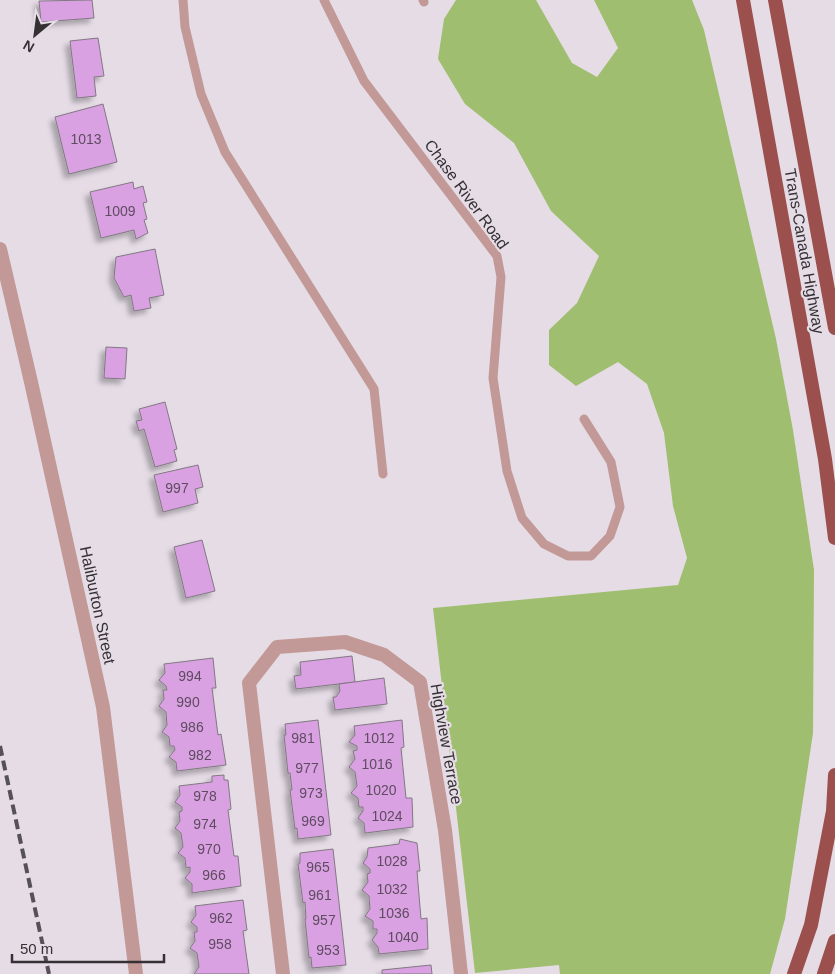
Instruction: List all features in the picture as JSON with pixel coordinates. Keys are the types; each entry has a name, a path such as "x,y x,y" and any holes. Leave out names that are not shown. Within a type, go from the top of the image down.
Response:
{"highway":[{"name":"Trans-Canada Highway","path":"743,0 825,459 835,538"},
{"name":"Trans-Canada Highway","path":"775,0 835,328"},
{"path":"794,974 811,925 833,811 835,776"},
{"path":"824,974 835,941"}],"street":[{"name":"Haliburton Street","path":"0,249 103,707 136,974"},
{"name":"Highview Terrace","path":"283,974 249,683 277,647 345,642 384,655 420,682 445,830 461,974"}],"lane":[{"path":"182,0 185,27 201,94 225,152 374,389 383,474"},
{"name":"Chase River Road","path":"324,0 364,81 497,256 501,277 493,378 507,471 522,518 544,544 568,556 591,556 610,536 620,507 611,462 584,420"}],"green space":[{"path":"456,0 536,0 572,63 597,77 618,48 594,0 692,0 704,30 776,339 793,430 814,570 813,733 785,919 770,974 560,974 559,965 475,973 433,608 678,585 687,558 673,506 664,433 647,384 618,362 576,386 549,365 549,330 577,303 599,256 551,211 514,143 465,104 438,59 444,19"}],"building":[{"path":"92,0 94,18 41,22 39,1"},
{"path":"98,38 104,76 94,77 96,96 77,98 70,41"},
{"path":"103,104 117,162 69,174 55,117"},
{"path":"133,182 134,189 143,186 147,202 143,203 147,219 144,220 148,233 136,239 134,230 101,238 90,192"},
{"path":"155,249 164,295 149,298 151,308 134,311 131,295 124,297 114,278 116,257"},
{"path":"106,347 127,348 125,379 104,378"},
{"path":"165,402 177,449 174,450 177,461 155,467 144,429 139,431 136,421 142,420 139,409"},
{"path":"198,465 203,487 195,489 198,503 163,512 154,475"},
{"path":"202,540 215,591 186,598 174,547"},
{"path":"352,656 355,682 296,689 294,676 301,675 300,662"},
{"path":"213,658 216,688 212,688 218,735 221,734 226,765 177,771 176,762 169,757 175,750 174,746 170,746 169,737 162,732 167,725 166,712 159,706 164,699 163,690 167,690 166,686 159,680 165,673 164,664"},
{"path":"384,678 387,704 335,710 333,697 336,697 340,691 339,684"},
{"path":"318,720 331,835 298,839 290,790 292,790 290,773 288,773 284,735 286,735 285,724"},
{"path":"402,720 404,747 401,748 406,798 412,798 413,827 365,833 364,823 358,818 363,811 363,807 359,807 358,798 351,793 357,786 355,772 349,767 355,759 353,751 357,750 357,746 349,742 355,735 354,726"},
{"path":"224,775 224,780 228,780 231,809 228,810 234,856 238,856 241,886 192,893 192,884 185,878 190,872 190,867 186,868 185,858 178,853 183,847 181,833 175,828 180,821 179,812 182,811 182,807 175,802 180,795 179,786 212,782 212,776"},
{"path":"400,839 417,843 420,871 417,871 421,919 427,918 428,949 379,954 378,947 372,940 377,933 377,929 373,929 373,921 365,916 370,909 369,896 362,890 368,882 367,874 370,873 370,869 363,863 367,857 368,848 399,844"},
{"path":"333,849 346,965 312,968 311,957 309,958 305,902 303,903 298,864 300,863 300,853"},
{"path":"243,900 247,930 243,931 249,974 194,974 199,967 197,953 190,948 195,941 194,932 197,932 197,927 191,922 196,915 195,906"},
{"path":"431,965 432,974 382,974 382,970"}],"railway":[{"path":"0,746 49,974"}]}
